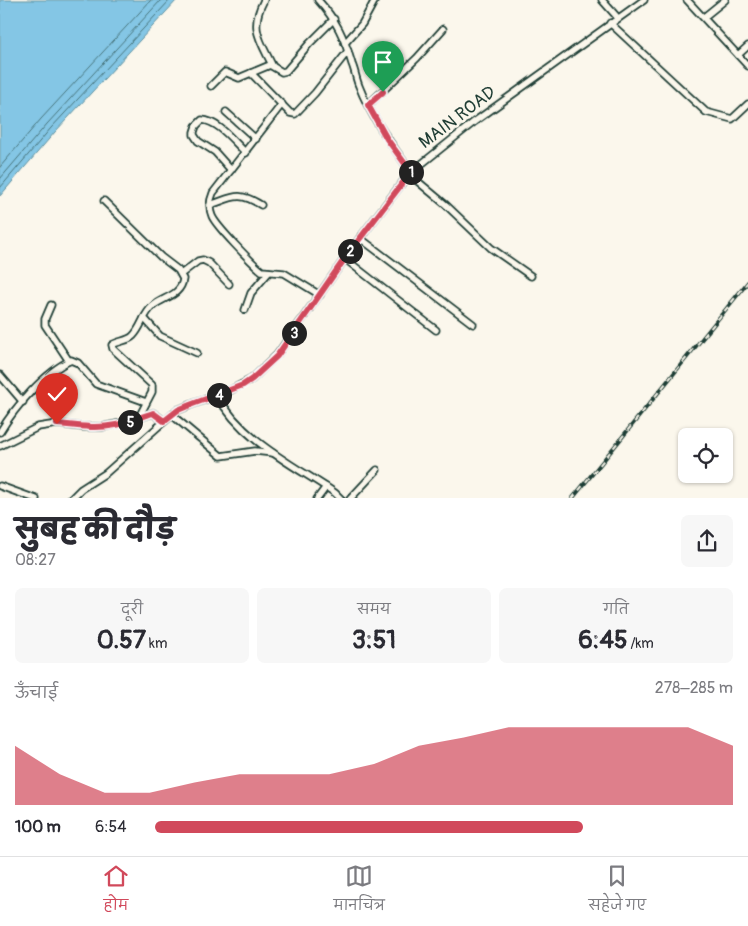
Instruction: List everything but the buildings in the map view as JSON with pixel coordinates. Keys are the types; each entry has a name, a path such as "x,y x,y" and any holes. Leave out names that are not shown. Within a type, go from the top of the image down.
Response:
{"street":[{"path":"264,0 256,32 272,65 280,71 286,72 309,44 334,19"},
{"path":"318,0 334,19 340,30 346,43 359,87 387,139 410,173 490,248 531,276"},
{"path":"346,43 362,24 375,0"},
{"path":"602,0 618,18"},
{"path":"687,0 748,66"},
{"path":"704,17 725,0"},
{"name":"MAIN ROAD","path":"71,498 81,489 111,470 172,415 190,405 243,385 252,379 277,356 344,258 410,173 474,122 641,1"},
{"path":"610,23 706,112 732,118 748,104"},
{"path":"368,105 417,58 443,28"},
{"path":"738,55 748,46"},
{"path":"251,73 292,114 298,112 315,94 348,51"},
{"path":"211,86 223,72 239,78 272,65"},
{"path":"282,104 246,153 213,193 210,205 211,212 217,224 259,269 284,274 320,295"},
{"path":"226,112 256,139"},
{"path":"231,170 215,152 196,139 194,132 196,126 202,120 210,122 227,134 246,153"},
{"path":"210,205 240,196 261,205"},
{"path":"104,201 181,274 183,281 173,295 152,306 132,337 112,346 152,385 152,392 138,419"},
{"path":"360,238 473,324"},
{"path":"344,258 436,330"},
{"path":"181,274 198,261 203,260 209,263 229,284"},
{"path":"245,310 251,293 268,272"},
{"path":"51,304 44,325 69,361"},
{"path":"144,318 160,336 197,353"},
{"path":"0,432 23,402 49,375 73,360 77,361 90,378 102,387 125,393 146,402"},
{"path":"0,375 23,402"},
{"path":"217,395 227,412 239,426 341,498"},
{"path":"0,446 30,430 48,424 97,427 117,425 153,413 164,421"},
{"path":"172,415 221,456 255,451 275,453"},
{"path":"350,498 377,470"},
{"path":"0,486 36,498"},
{"path":"316,498 326,487"}],"water":[{"path":"0,0 177,0 55,132 0,196"}],"railway":[{"path":"573,498 748,282"}],"route":[{"path":"57,424 92,428 102,427 136,420 153,413 164,421 178,410 243,385 277,356 348,254 411,172 387,139 368,105 383,92"}]}
